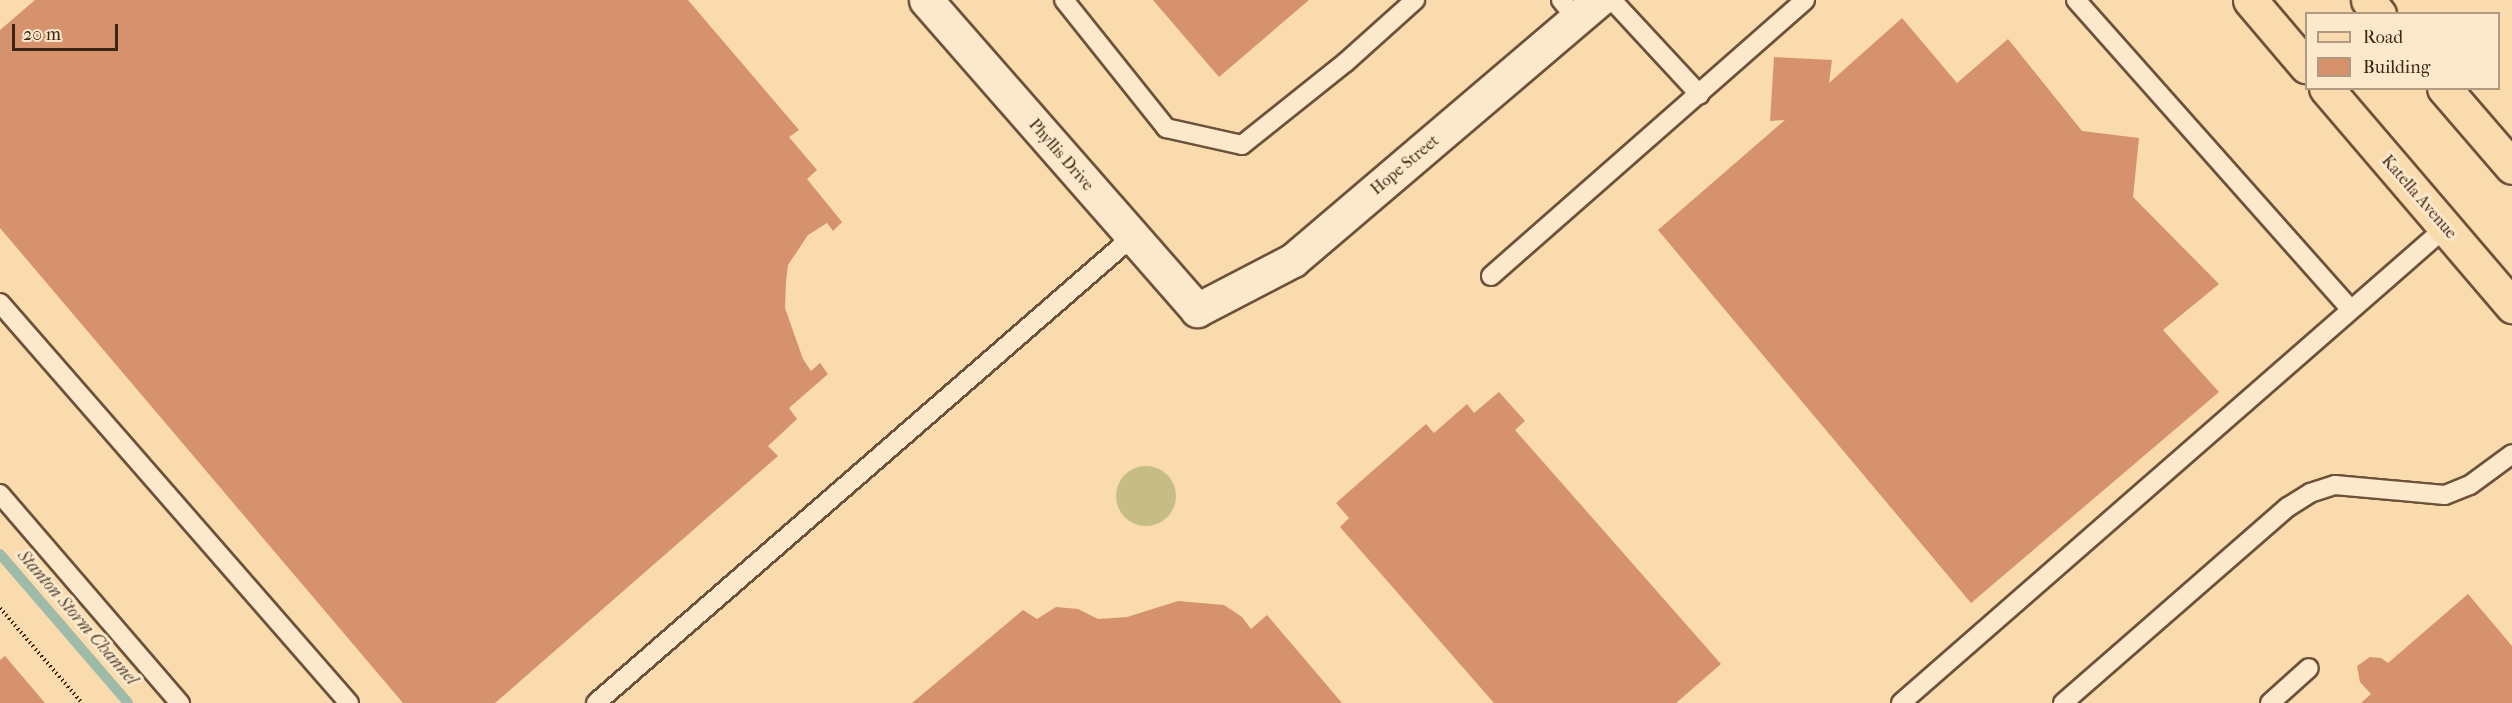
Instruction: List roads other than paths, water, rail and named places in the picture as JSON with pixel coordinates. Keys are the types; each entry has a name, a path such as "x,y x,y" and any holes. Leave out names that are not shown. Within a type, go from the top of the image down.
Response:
{"main road":[{"path":"2250,0 2305,64"},
{"path":"2368,0 2377,12"},
{"name":"Katella Avenue","path":"2328,90 2512,306"},
{"path":"2446,90 2512,167"}],"street":[{"name":"Phyllis Drive","path":"926,0 1197,310"},
{"name":"Hope Street","path":"1197,310 1293,260 1579,6"}],"lane":[{"path":"1064,0 1166,128 1242,145 1346,62 1415,0"},
{"path":"1612,0 1700,95"},
{"path":"1491,276 1700,95 1805,0"},
{"path":"2076,0 2351,310"},
{"path":"1901,703 2445,228"},
{"path":"596,703 1132,237"},
{"path":"0,303 349,703"},
{"path":"2063,703 2288,507 2310,493 2335,485 2445,495 2470,485 2512,454"},
{"path":"0,494 180,703"},
{"path":"2270,703 2309,668"}],"waterway":[{"name":"Stanton Storm Channel","path":"0,554 128,703"}]}
